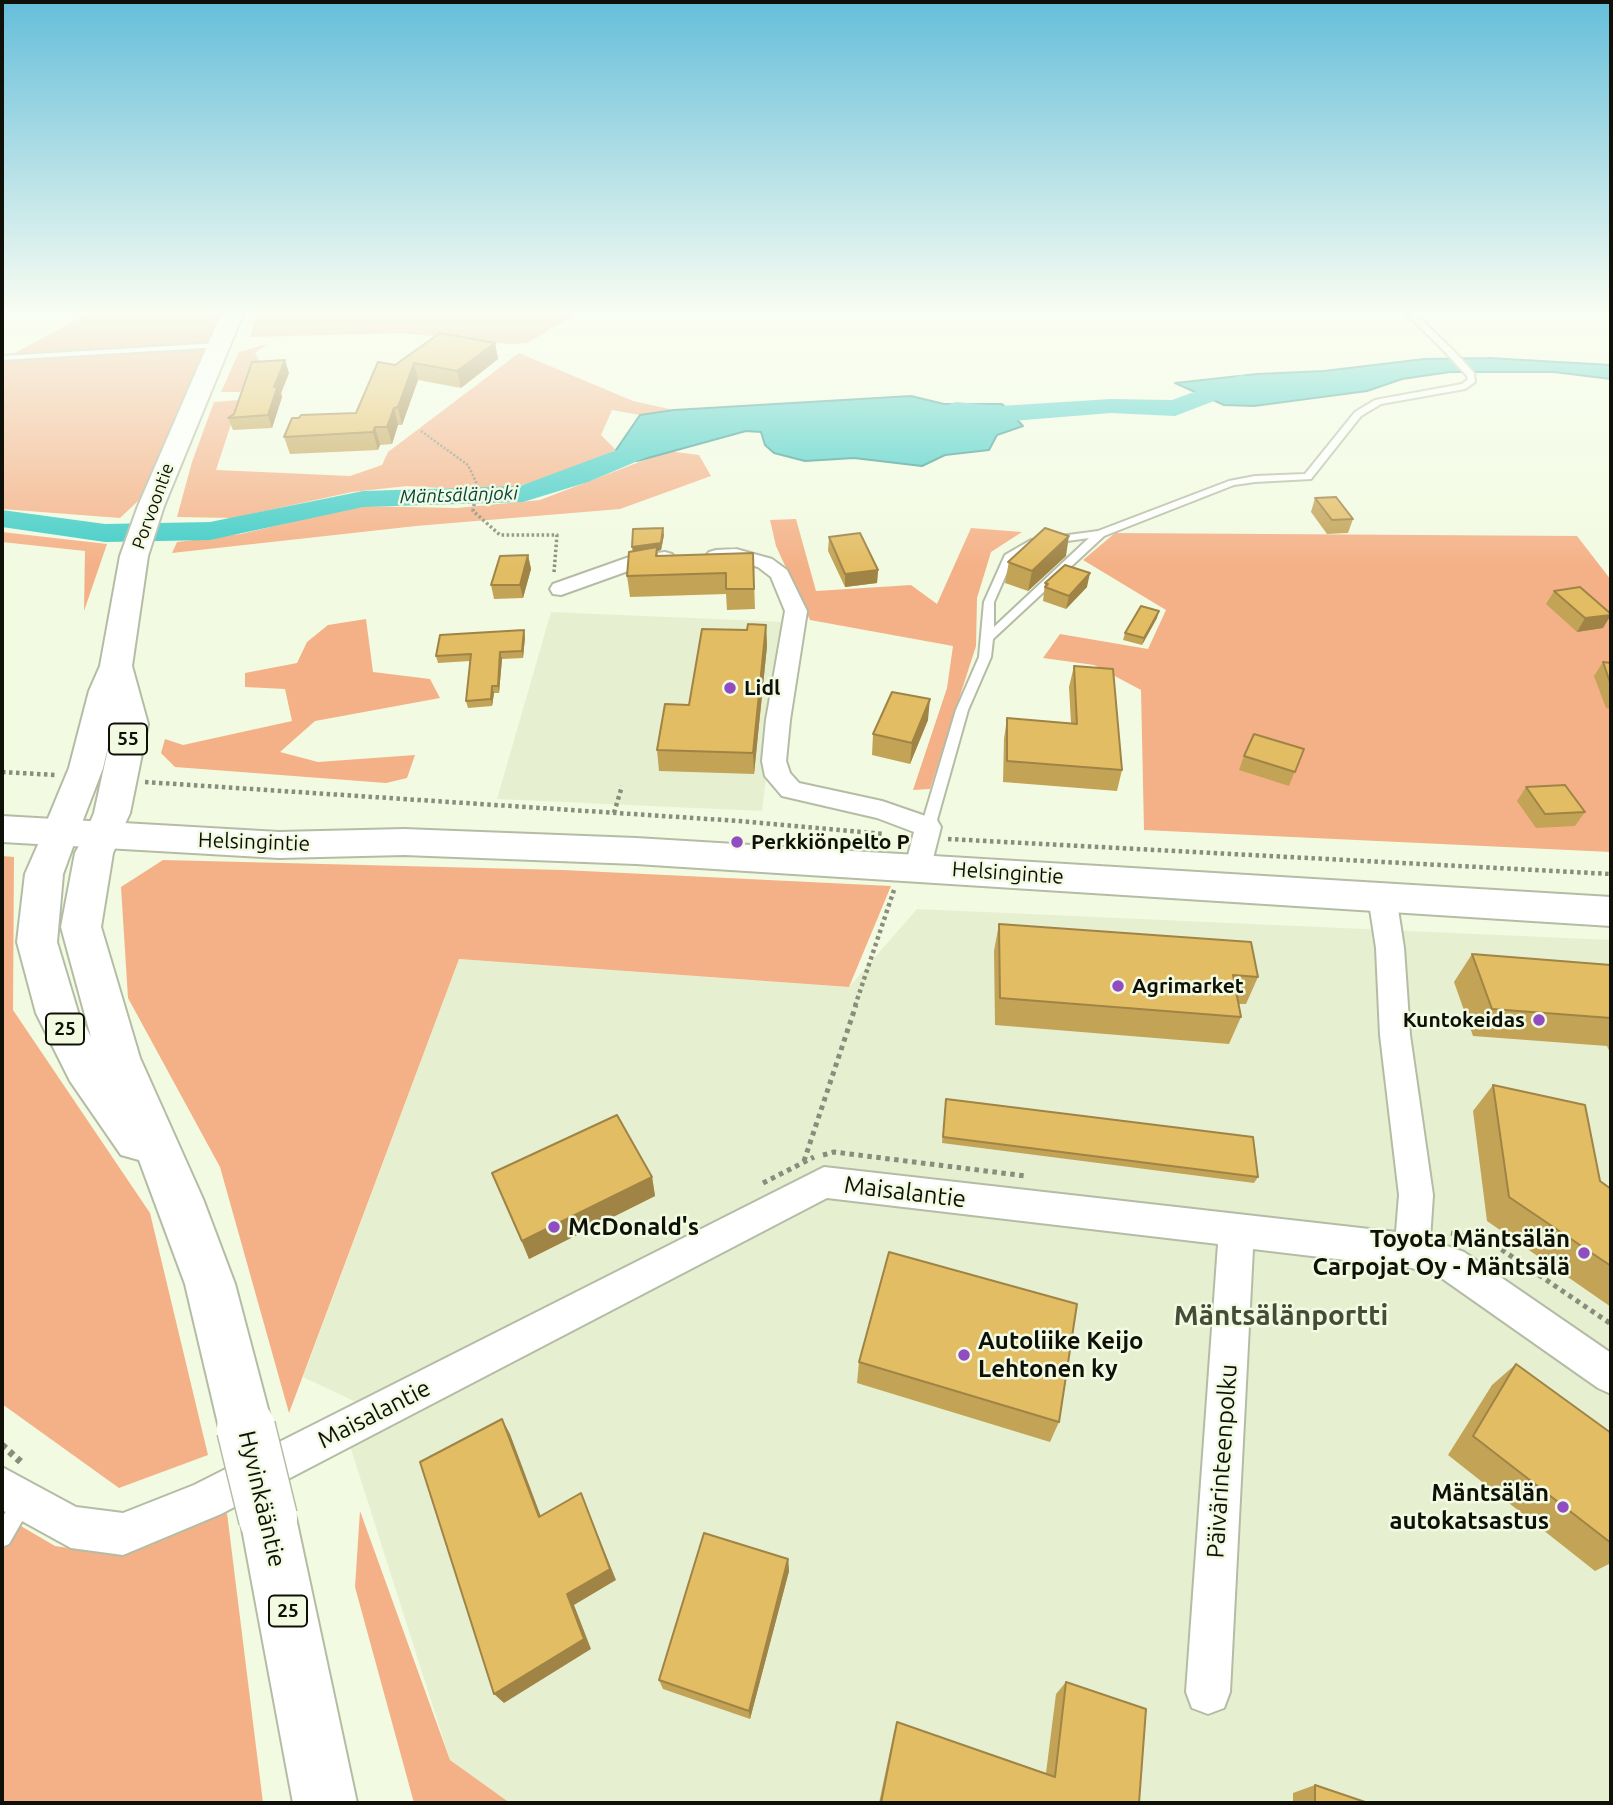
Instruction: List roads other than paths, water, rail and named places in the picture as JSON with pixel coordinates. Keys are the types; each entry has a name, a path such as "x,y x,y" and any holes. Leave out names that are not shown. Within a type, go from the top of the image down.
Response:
{"main road":[{"name":"Porvoontie","path":"93,815 86,768 105,691 116,666 134,556 150,506 196,398"},
{"name":"Porvoontie","path":"93,815 131,724 116,666"},
{"path":"2,807 93,815"},
{"name":"Helsingintie","path":"93,815 279,845 404,842 919,849 1382,896 1611,912"},
{"path":"2,829 93,815"},
{"name":"Hyvinkääntie","path":"93,815 94,853 80,928 118,1058 179,1199 210,1284 268,1518 325,1803"}],"street":[{"path":"561,589 639,560 736,555 753,558 779,574 796,611 778,720 774,761 778,776 791,790 882,810 919,849"},
{"path":"1382,896 1390,948 1395,1035 1416,1195 1413,1239"},
{"name":"Maisalantie","path":"17,1485 71,1527 123,1534 207,1500 824,1182 1236,1231 1413,1239 1611,1375"},
{"name":"Päivärinteenpolku","path":"1208,1692 1236,1231"}],"lane":[{"path":"919,849 962,710 985,657 989,602 1009,557 1035,542 1100,534 1232,483 1255,479 1308,477 1358,414 1378,402 1398,398"},
{"path":"988,638 1100,534"},
{"path":"2,1536 17,1485"}],"water":[{"path":"873,398 920,398 944,404 1002,404 1023,426 997,435 989,450 945,455 922,466 854,458 805,461 774,453 765,445 761,432 746,431 637,461 616,450 640,415 674,410"},
{"path":"1209,398 1313,398 1254,406 1224,405"}],"waterway":[{"name":"Mäntsälänjoki","path":"956,410 1000,414 1111,406 1175,408 1200,398"},
{"name":"Mäntsälänjoki","path":"2,519 105,533 210,531 363,499 523,494 578,476 676,436"}],"place":[{"name":"Lidl","path":"730,688"},
{"name":"Perkkiönpelto P","path":"737,842"},
{"name":"Agrimarket","path":"1118,986"},
{"name":"Kuntokeidas","path":"1539,1020"},
{"name":"McDonald's","path":"554,1227"},
{"name":"Toyota Mäntsälän Carpojat Oy - Mäntsälä","path":"1584,1253"},
{"name":"Autoliike Keijo Lehtonen ky","path":"964,1355"},
{"name":"Mäntsälän autokatsastus","path":"1563,1507"}],"district":[{"name":"Mäntsälänportti","path":"1281,1316"}]}
